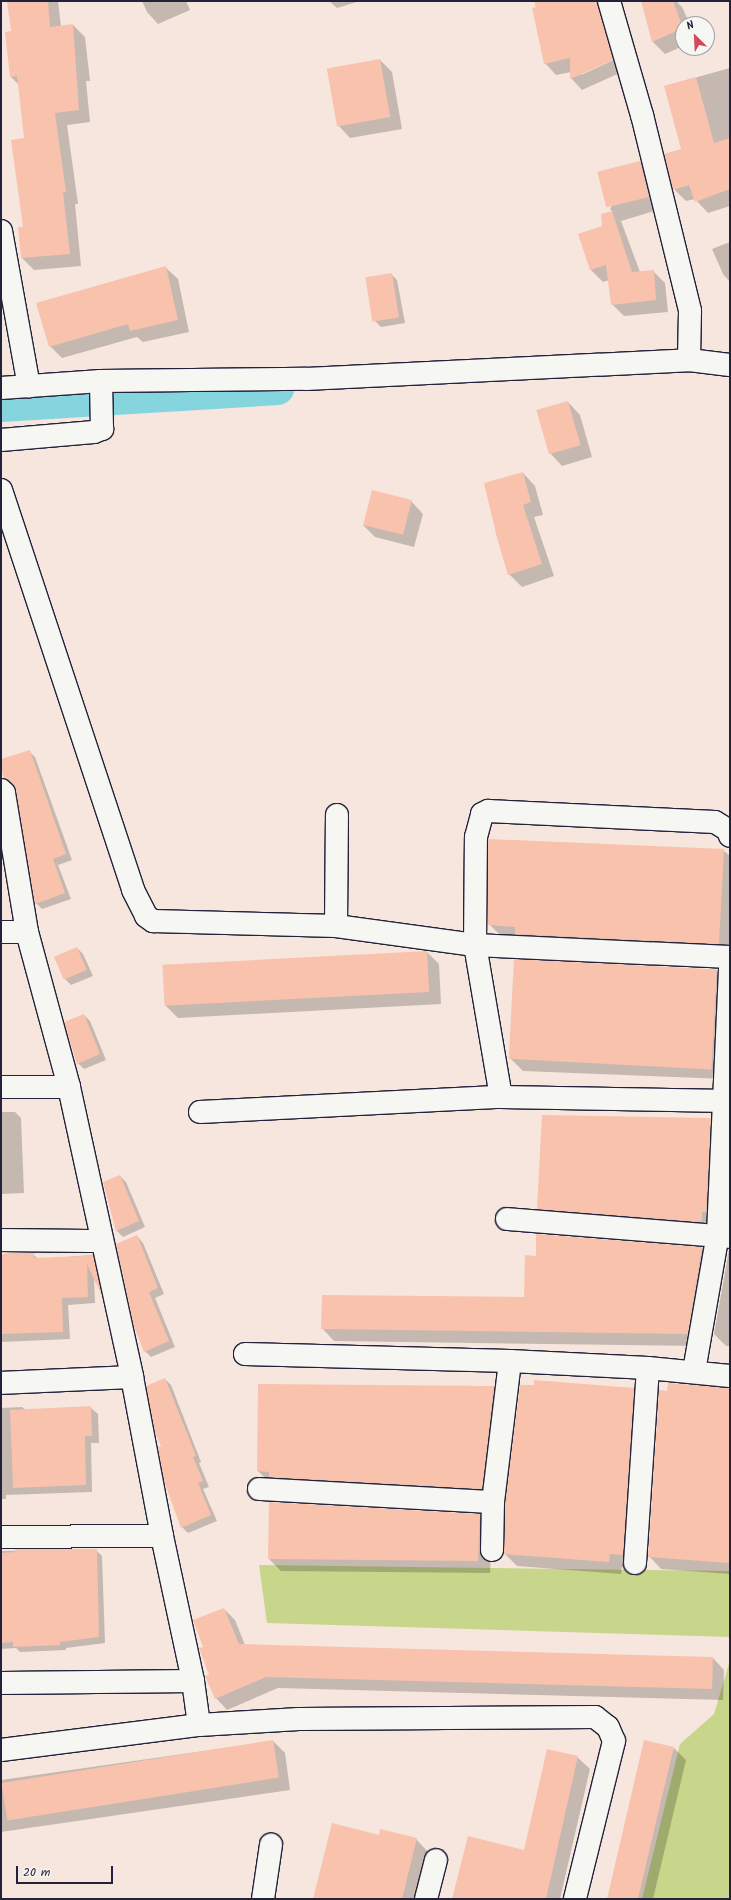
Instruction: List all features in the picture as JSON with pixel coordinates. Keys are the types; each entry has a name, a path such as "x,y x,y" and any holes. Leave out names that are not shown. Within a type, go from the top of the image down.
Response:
{"street":[{"path":"609,1 642,115 690,312 689,360"},
{"path":"1,231 29,387"},
{"path":"1,388 306,379 689,360 730,366"},
{"path":"1,440 94,432 102,429 104,422 101,386"},
{"path":"1,490 133,890 146,916 153,921 336,926 475,945 730,969 724,1235 694,1371"},
{"path":"1,790 4,793 27,932 69,1086 132,1378 162,1536 193,1681 199,1726"},
{"path":"501,1097 475,945 476,837 478,820 482,814 488,811 715,822 728,830 730,836"},
{"path":"336,926 337,815"},
{"path":"1,932 27,932"},
{"path":"1,1087 69,1086"},
{"path":"200,1112 501,1097 727,1100"},
{"path":"507,1219 724,1235"},
{"path":"1,1240 102,1241"},
{"path":"245,1354 510,1361 694,1371 730,1376"},
{"path":"492,1550 493,1502 510,1361"},
{"path":"635,1563 648,1368"},
{"path":"1,1383 132,1378"},
{"path":"260,1489 493,1502"},
{"path":"1,1537 162,1536"},
{"path":"1,1683 193,1681"},
{"path":"1,1750 199,1726 299,1719 595,1716 602,1720 614,1741 574,1899"},
{"path":"263,1899 271,1845"},
{"path":"426,1899 436,1860"}],"green space":[{"path":"259,1565 730,1571 730,1637 267,1623"},
{"path":"730,1660 730,1899 642,1899 680,1744 714,1714"}],"building":[{"path":"7,1 48,1 50,27 73,24 79,110 55,113 66,192 63,192 70,254 21,258 18,227 23,227 11,140 24,138 17,76 10,77 5,32 11,31"},
{"path":"534,1 597,1 613,60 570,79 570,58 544,64 532,8 536,7"},
{"path":"641,1 673,1 679,16 675,16 675,32 652,42"},
{"path":"380,59 390,117 337,126 327,68"},
{"path":"696,77 714,143 730,138 730,189 695,202 689,185 673,190 664,154 681,149 664,86"},
{"path":"640,161 649,197 606,208 597,172"},
{"path":"612,211 632,272 654,270 656,300 611,305 606,265 590,270 578,234 602,226 601,214"},
{"path":"166,266 178,320 130,331 128,324 49,347 36,303"},
{"path":"392,273 399,317 372,322 365,277"},
{"path":"568,401 581,445 549,454 536,410"},
{"path":"523,472 531,502 523,505 542,564 508,575 497,538 484,483"},
{"path":"372,490 412,500 403,535 363,525"},
{"path":"30,750 66,854 53,859 65,893 35,904 16,791 13,784 4,778 1,768 1,759"},
{"path":"488,839 724,849 719,944 515,934 515,927 488,925"},
{"path":"77,947 87,970 64,980 54,957"},
{"path":"427,951 429,992 165,1006 162,965"},
{"path":"514,959 717,970 711,1069 509,1059"},
{"path":"84,1014 100,1054 77,1064 64,1022"},
{"path":"542,1115 711,1118 706,1212 702,1212 702,1222 537,1209"},
{"path":"120,1175 139,1221 116,1231 103,1182"},
{"path":"536,1234 702,1247 688,1334 321,1329 322,1295 524,1297 525,1255 536,1256"},
{"path":"137,1235 158,1288 149,1292 169,1341 144,1352 134,1326 116,1244"},
{"path":"8,1253 34,1253 34,1258 87,1256 93,1254 102,1296 87,1264 88,1297 62,1298 63,1332 1,1334 1,1255"},
{"path":"165,1378 196,1456 193,1457 203,1481 198,1483 211,1515 181,1528 164,1481 158,1447 161,1446 155,1432 146,1386"},
{"path":"534,1380 634,1388 623,1555 610,1554 609,1562 503,1554 505,1503 520,1385 534,1385"},
{"path":"668,1383 730,1388 730,1563 648,1557 659,1390 667,1391"},
{"path":"258,1384 494,1386 482,1489 269,1477 269,1472 257,1471"},
{"path":"91,1406 92,1436 85,1436 86,1485 13,1488 10,1410"},
{"path":"269,1502 480,1514 478,1561 268,1559"},
{"path":"15,1549 97,1549 99,1637 60,1642 60,1645 13,1647 13,1642 1,1643 1,1553 15,1552"},
{"path":"224,1608 239,1644 713,1657 712,1689 266,1677 215,1699 205,1676 209,1675 199,1648 203,1647 193,1620"},
{"path":"273,1740 279,1778 7,1821 1,1783"},
{"path":"644,1740 674,1747 638,1899 607,1899"},
{"path":"547,1749 578,1756 546,1899 452,1899 468,1836 524,1850"},
{"path":"332,1823 379,1835 380,1829 417,1838 402,1899 313,1899"}],"waterway":[{"path":"1,405 277,388"}]}
